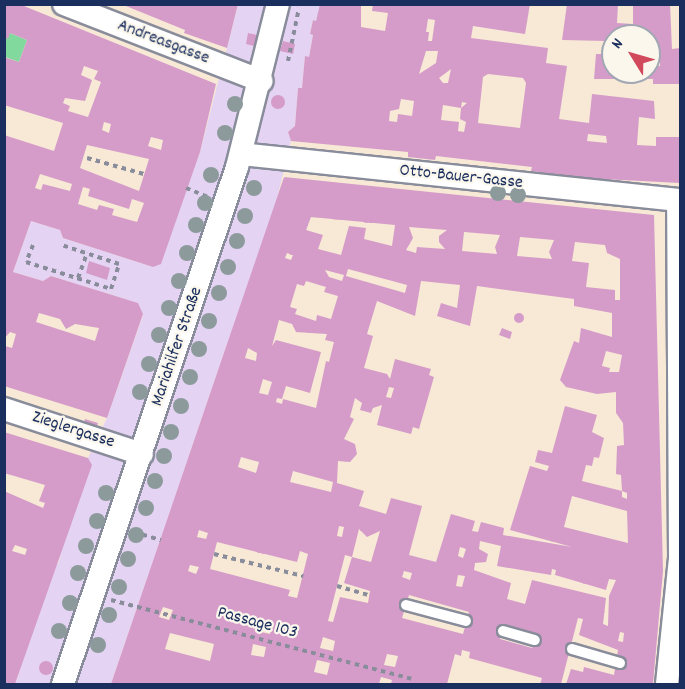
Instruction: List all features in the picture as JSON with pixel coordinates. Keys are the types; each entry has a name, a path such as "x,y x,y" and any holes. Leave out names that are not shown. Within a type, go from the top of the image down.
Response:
{"street":[{"name":"Andreasgasse","path":"64,4 262,81"},
{"name":"Mariahilfer Straße","path":"63,684 119,528 241,154 262,81 278,4"},
{"name":"Otto-Bauer-Gasse","path":"241,154 680,200"},
{"path":"668,670 680,558 680,200"},
{"name":"Zieglergasse","path":"4,409 142,454"}],"lane":[{"path":"406,605 466,621"},
{"path":"503,631 535,639"},
{"path":"572,649 620,663"}],"path":[{"path":"288,61 299,14"},
{"path":"87,158 144,174"},
{"path":"33,245 26,262 111,289 119,264 62,245"},
{"path":"78,278 87,253"},
{"path":"119,528 161,540"},
{"path":"214,554 303,576"},
{"path":"337,586 369,595"},
{"name":"Passage 103","path":"95,596 412,679"}],"shaded area":[{"path":"238,5 320,5 316,21 313,20 310,34 313,35 309,57 305,57 302,88 298,88 295,126 288,132 291,141 277,198 111,684 15,684 20,670 5,665 4,549 58,564 88,458 107,418 143,315 138,303 51,276 43,281 13,272 31,221 60,230 63,238 153,267 160,264 200,152"}],"green space":[{"path":"10,33 27,40 19,62 5,57 4,37"}],"building":[{"path":"4,4 19,4 216,84 200,152 161,264 153,267 63,238 60,230 31,221 13,272 43,281 51,276 138,303 143,314 107,418 4,386 4,349 5,346 12,348 16,334 10,332 4,339 4,135 54,151 63,123 4,105 4,57 19,62 27,40 10,33 8,39 4,37","holes":["84,66 98,71 94,79 101,82 88,117 68,111 70,106 63,103 65,98 85,101 92,80 81,75","104,122 111,124 109,133 102,130","151,137 163,140 161,150 148,146","87,145 149,159 139,191 80,168","40,174 72,184 70,191 43,184 41,190 35,188","83,187 90,189 88,196 129,209 132,199 144,203 137,222 112,215 114,209 99,205 97,210 78,204","39,313 60,319 66,329 75,324 99,328 95,341 36,322"]},
{"path":"121,4 238,4 227,48 184,33 185,30"},
{"path":"320,4 361,4 361,27 385,31 388,13 372,11 373,4 530,4 525,34 473,26 471,38 548,48 546,63 567,66 559,119 589,123 592,94 654,101 655,119 639,117 637,145 656,146 656,137 680,137 680,183 583,178 531,171 532,167 436,156 435,160 408,157 408,152 291,141 288,132 295,126 298,88 302,88 305,56 309,57 313,35 310,34 313,20 316,21","holes":["428,19 435,20 432,41 428,41 429,32 426,32","426,51 438,51 436,63 419,74","451,69 448,83 443,83 439,78","488,74 523,78 526,83 520,128 478,123 483,77","401,99 414,101 412,116 398,114 397,122 389,121 390,111 399,109","443,105 461,108 460,119 466,122 464,132 458,131 459,122 441,120","588,134 606,136 607,143 587,141"]},
{"path":"567,4 618,4 617,23 633,24 601,24 601,41 562,40"},
{"path":"633,4 670,4 672,49 680,48 680,84 661,84 661,24 633,24"},
{"path":"248,33 261,36 258,47 246,44"},
{"path":"283,41 295,44 293,54 280,51"},
{"path":"596,54 601,54 601,79 594,79"},
{"path":"278,95 283,97 285,102 283,107 278,109 273,107 271,102 273,97"},
{"path":"284,177 654,215 663,571 653,684 566,684 571,669 583,672 584,667 614,675 618,650 579,635 583,619 578,618 561,684 540,684 542,678 469,658 470,652 462,650 461,656 455,654 447,684 391,684 392,680 381,677 379,684 111,684","holes":["311,217 395,225 392,246 364,239 366,228 349,226 341,255 318,249 323,235 306,230","409,227 447,230 439,236 439,242 445,249 417,247 416,253 406,250 413,238","464,232 500,235 495,247 497,254 462,251","520,237 554,240 549,252 552,259 517,256","575,242 605,245 607,253 620,259 620,300 615,300 615,290 586,287 589,263 572,261","287,253 293,255 291,260 285,258","348,269 407,285 405,293 346,276","325,270 344,275 342,281 329,277","306,281 326,287 324,292 338,296 331,319 317,315 316,321 295,314 297,309 290,307 297,284 304,286","421,281 460,285 457,308 441,303 437,316 470,326 477,286 574,299 574,306 612,313 612,337 581,328 579,343 574,341 560,380 566,387 597,394 616,392 616,413 623,423 624,445 617,446 616,474 621,475 622,491 582,481 586,465 592,466 594,457 599,458 604,438 592,432 597,415 565,406 552,453 538,450 535,462 549,466 547,471 530,466 510,530 572,547 503,535 504,528 481,522 478,532 472,531 475,521 451,514 436,562 409,555 422,506 391,498 386,514 359,506 364,491 337,483 338,461 350,462 357,454 355,444 344,439 354,419 350,417 355,398 362,403 360,410 371,413 373,408 382,405 377,425 411,434 413,427 419,429 434,377 429,375 431,369 395,359 390,379 387,374 364,368 373,336 367,334 377,301 415,316","279,320 292,324 296,332 327,334 325,340 334,342 329,362 326,361 316,408 283,399 282,404 276,402 277,398 282,399 286,386 310,393 321,352 276,340 272,346","248,348 257,353 256,361 245,358","606,351 622,355 619,372 609,372 610,368 602,366","263,379 272,382 268,395 259,393","389,387 394,388 391,398 386,397","241,457 259,462 256,473 238,467","293,471 333,482 331,492 290,482","622,491 627,493 627,499 622,497","572,496 627,511 628,543 564,527","339,526 344,527 342,537 337,536","359,529 367,537 380,531 371,562 352,557","199,530 208,533 206,539 197,537","480,541 501,546 497,566 551,575 552,569 556,570 555,575 606,590 609,579 616,580 609,596 608,626 603,624 606,598 532,580 525,604 507,599 511,583 474,570 475,563 486,562 488,554 479,549","217,542 297,562 300,551 308,554 297,598 288,596 290,590 210,569","460,547 466,549 463,558 458,556","345,555 352,557 344,583 370,591 368,603 340,597 333,622 328,621","190,565 199,567 196,574 188,571","404,571 412,573 410,580 402,577","458,575 465,576 462,587 456,586","409,595 469,612 463,634 402,618","163,607 173,610 169,620 159,617","260,620 272,623 270,634 257,631","504,625 537,634 532,648 500,639","620,632 624,633 623,642 618,641","170,633 214,644 210,661 165,649","323,637 335,641 333,651 320,648","253,644 266,647 264,657 251,655","387,654 398,656 395,667 384,665","317,660 330,663 327,675 314,672"]},
{"path":"89,261 110,268 107,280 86,273"},
{"path":"519,313 524,318 519,323 514,318"},
{"path":"502,328 512,332 510,339 499,335"},
{"path":"85,419 98,423 96,430 83,426"},
{"path":"4,432 88,458 92,465 15,684 4,684 4,491 43,508 45,503 39,501 45,485 4,473","holes":["15,545 27,549 25,555 12,551"]},
{"path":"43,661 49,661 53,668 49,675 43,675 39,671 39,665"}]}
